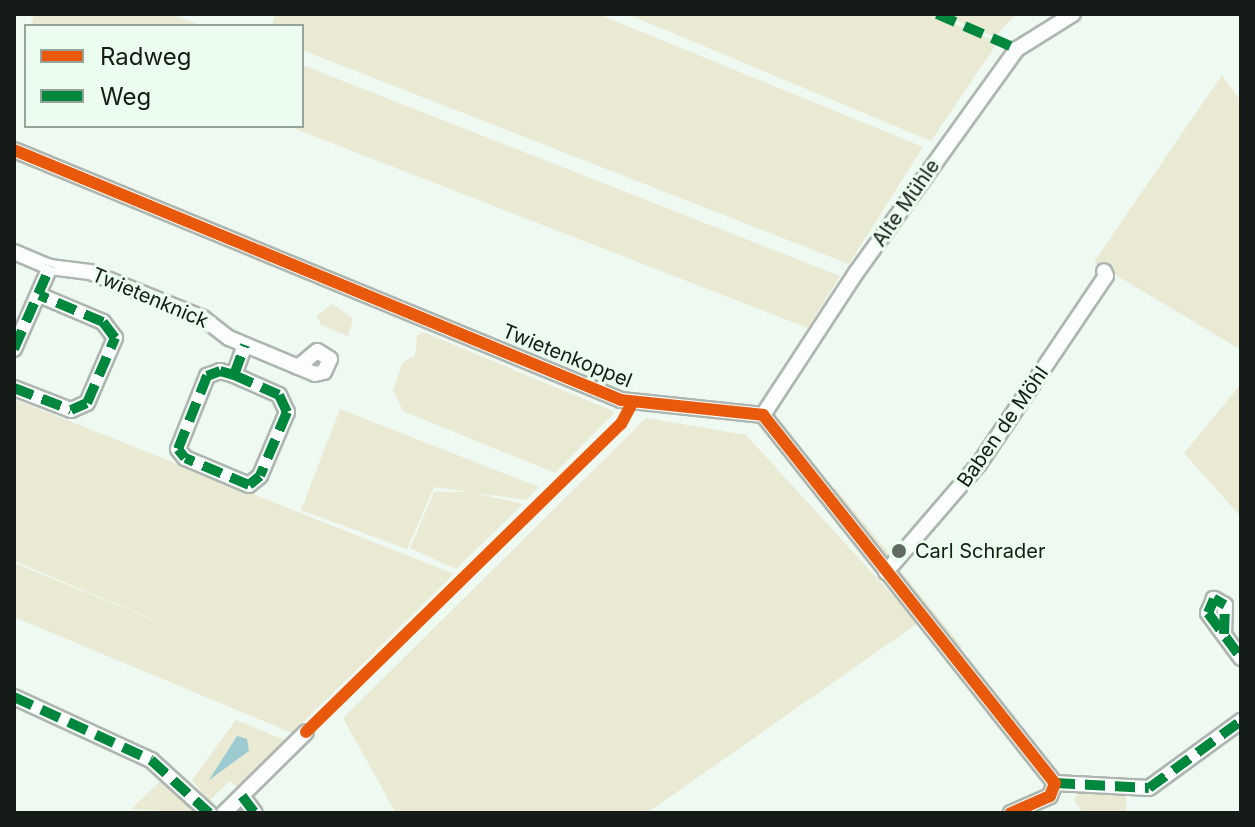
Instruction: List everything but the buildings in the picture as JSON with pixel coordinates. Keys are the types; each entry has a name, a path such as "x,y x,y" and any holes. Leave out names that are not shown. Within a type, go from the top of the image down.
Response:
{"street":[{"name":"Alte Mühle","path":"763,415 856,273 1017,49 1073,14"},
{"name":"Twietenkoppel","path":"14,150 621,400 763,415"},
{"name":"Twietenknick","path":"14,252 50,267 78,268 118,283 203,318 245,345 298,367"},
{"path":"14,349 50,267"},
{"name":"Baben de Möhl","path":"886,572 979,464 1106,276 1104,271"},
{"name":"Twietenknick","path":"14,388 71,410 87,403 115,338 103,322 39,295"},
{"path":"234,375 245,345"},
{"path":"220,371 234,375 279,395 287,412 260,476 249,485 185,458 178,449 207,376 220,371"},
{"path":"763,415 1056,786"},
{"path":"1224,634 1241,658"},
{"path":"14,697 151,760 209,813"},
{"path":"1011,813 1056,786 1149,788 1241,721"},
{"path":"224,813 306,732"},
{"path":"242,796 255,813"}],"green space":[{"path":"34,14 171,14 197,24 32,24"},
{"path":"275,14 598,14 923,147 849,264 304,51 304,24 272,24"},
{"path":"627,14 930,14 998,42 931,141"},
{"path":"941,14 1016,14 995,37"},
{"path":"304,66 840,276 808,328 293,128 304,128"},
{"path":"1222,75 1241,101 1241,350 1094,262"},
{"path":"332,304 353,318 348,336 321,325 317,316"},
{"path":"423,332 615,412 555,473 403,411 393,390 403,362 415,356 417,336"},
{"path":"1241,384 1241,517 1184,453"},
{"path":"14,399 454,574 292,733 14,617 14,563 226,650 14,561"},
{"path":"340,409 539,487 526,500 434,487 407,549 301,510"},
{"path":"646,418 746,435 918,623 647,813 396,813 343,718"},
{"path":"835,488 892,557 882,556 830,492"},
{"path":"434,492 470,492 523,504 456,569 410,548"},
{"path":"899,569 963,647 958,651 894,573"},
{"path":"236,720 287,741 240,790 230,781 209,801 192,780"},
{"path":"160,781 179,797 193,813 131,809"},
{"path":"1079,790 1126,794 1126,813 1083,813 1074,800"}],"water":[{"path":"237,736 247,739 249,751 209,780"}],"marked path":[{"path":"937,14 1017,49"},
{"path":"14,349 50,267"},
{"path":"14,388 71,410 87,403 115,338 103,322 39,295"},
{"path":"234,375 279,395 287,412 260,476 249,485 185,458 178,449 207,376 220,371 234,375 245,345"},
{"path":"1224,634 1225,605 1214,599 1208,613 1241,658"},
{"path":"14,697 151,760 209,813"},
{"path":"1055,783 1149,788 1241,721"},
{"path":"242,796 255,813"}],"cycle path":[{"path":"14,150 621,400 763,415 1055,783 1050,796 1011,813"},
{"path":"306,732 621,424 632,403"}],"place":[{"name":"Carl Schrader","path":"899,551"}]}
